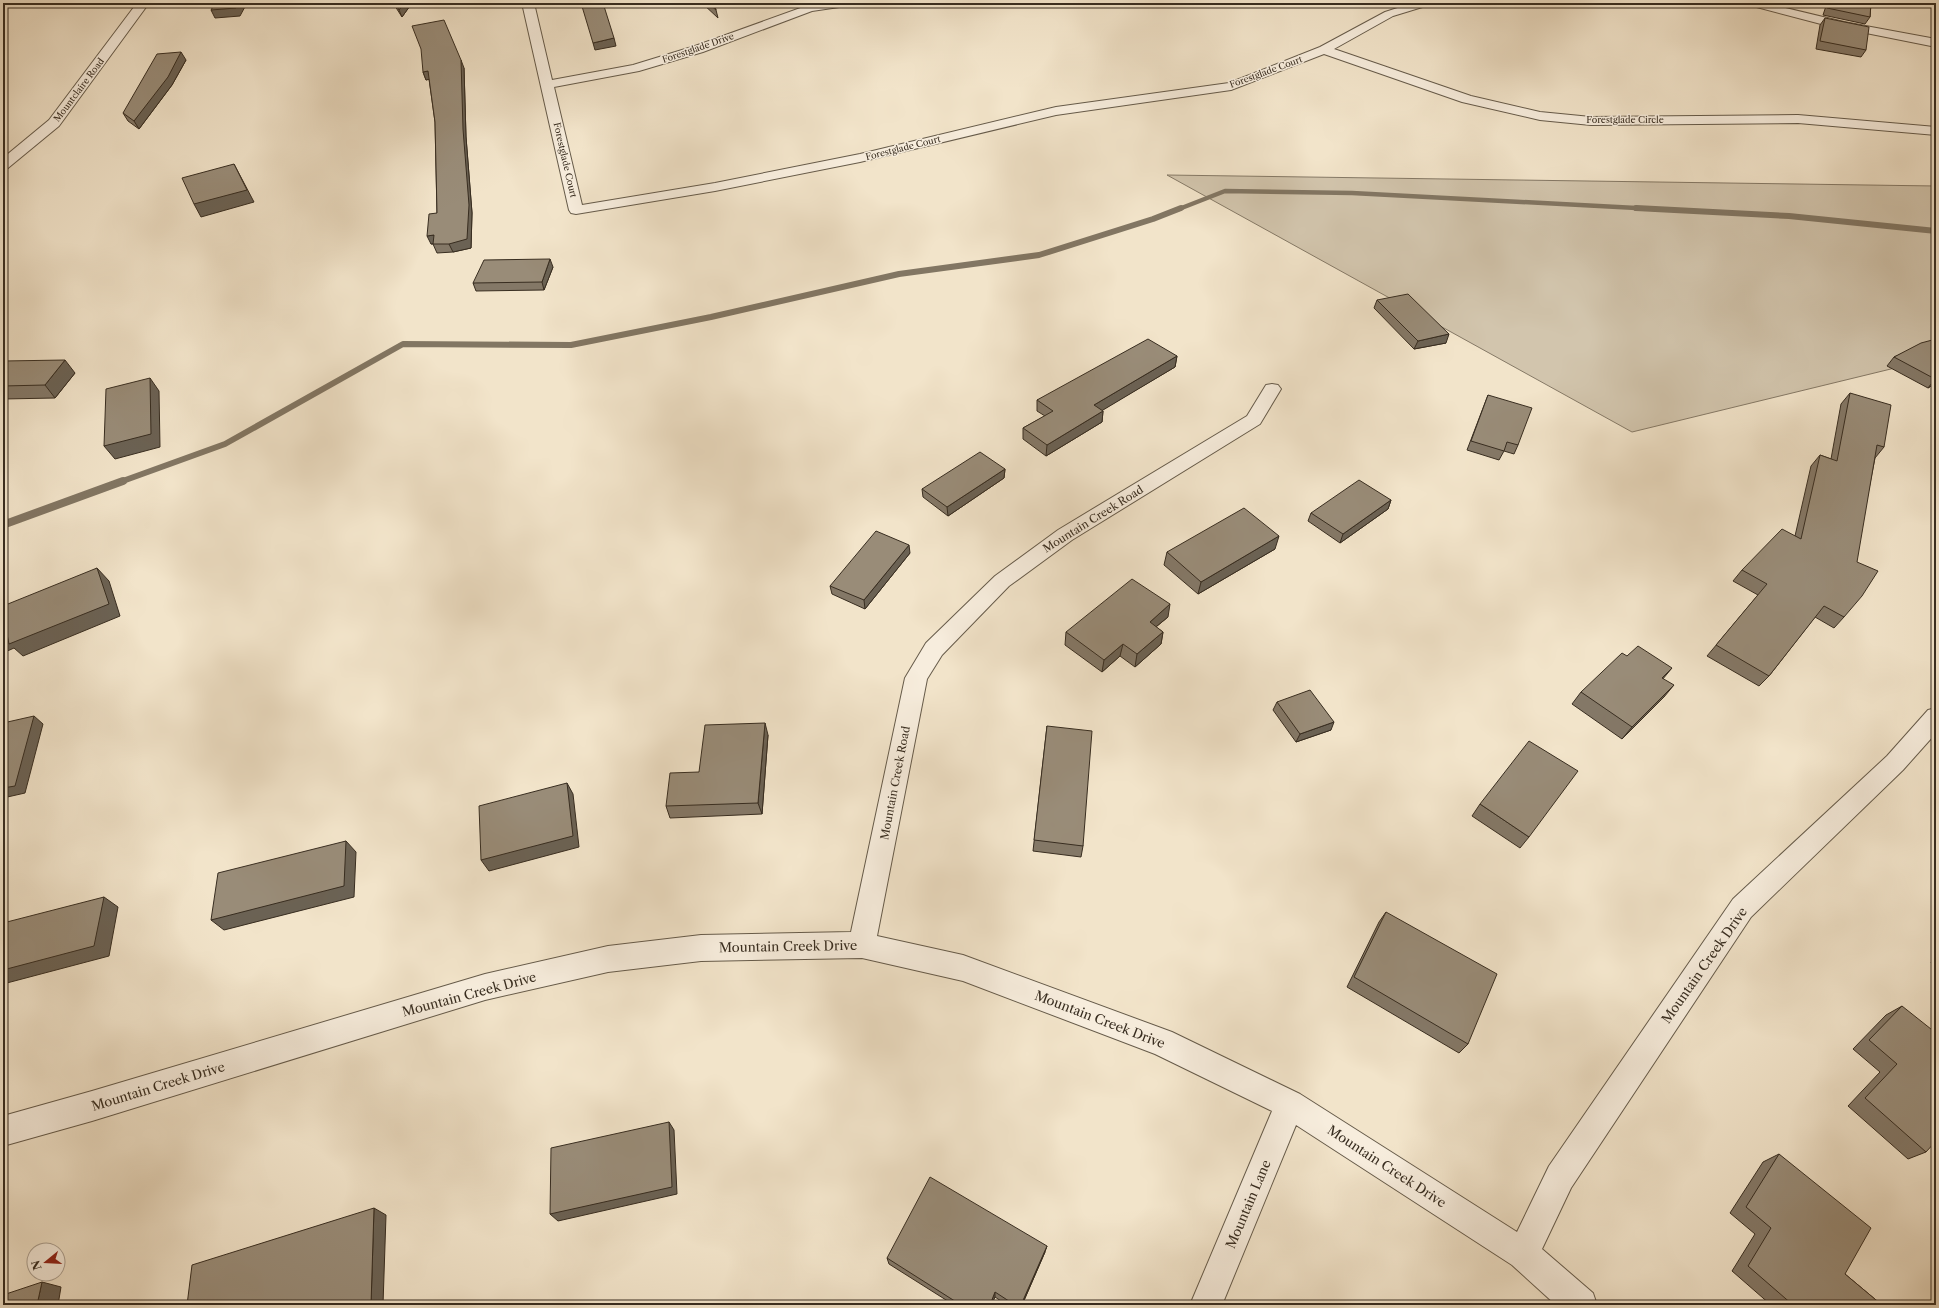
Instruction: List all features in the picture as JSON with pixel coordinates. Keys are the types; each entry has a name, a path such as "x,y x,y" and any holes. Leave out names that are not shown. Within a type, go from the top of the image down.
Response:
{"street":[{"name":"Mountclaire Road","path":"3,165 54,123 143,3"},
{"name":"Forestglade Court","path":"528,3 576,210 715,187 852,160 1056,111 1231,86 1324,50 1389,14 1425,3"},
{"name":"Forestglade Drive","path":"548,84 635,68 699,49 807,5 846,3"},
{"path":"1753,3 1792,15 1839,26 1936,43"},
{"name":"Forestglade Circle","path":"1324,50 1466,99 1540,116 1591,121 1798,119 1936,131"},
{"name":"Mountain Creek Road","path":"862,945 916,678 934,649 1002,581 1065,535 1254,420 1272,389"},
{"name":"Mountain Creek Drive","path":"1523,1254 1560,1177 1742,908 1895,763 1936,717"},
{"name":"Mountain Creek Drive","path":"3,1131 92,1106 485,987 608,959 701,948 862,945 963,968 1147,1036 1290,1104 1523,1254 1581,1305"},
{"name":"Mountain Lane","path":"1206,1305 1290,1104"}],"shaded area":[{"path":"1167,175 1936,186 1936,358 1632,432"}],"building":[{"path":"215,3 239,3 236,8 211,10"},
{"path":"395,3 404,3 399,10"},
{"path":"581,3 603,3 614,38 593,43"},
{"path":"708,3 714,3 716,10"},
{"path":"1829,3 1871,3 1870,17 1827,8"},
{"path":"1825,18 1869,27 1866,50 1820,41"},
{"path":"444,20 461,60 463,129 469,205 467,239 449,244 433,244 434,235 427,236 429,214 437,213 435,122 428,71 423,72 421,49 412,26"},
{"path":"181,52 168,77 134,121 123,113 157,54"},
{"path":"234,164 247,190 194,204 182,178"},
{"path":"550,259 542,282 473,283 484,260"},
{"path":"1408,294 1449,334 1418,341 1377,300"},
{"path":"1148,339 1177,356 1094,405 1103,411 1047,445 1023,428 1053,411 1037,400"},
{"path":"1936,339 1936,379 1894,357 1921,343"},
{"path":"65,360 45,385 3,386 3,361"},
{"path":"150,378 151,434 104,446 106,389"},
{"path":"1850,393 1891,405 1884,447 1877,445 1857,562 1878,571 1862,596 1844,617 1824,606 1769,676 1716,645 1767,584 1742,570 1782,529 1801,539 1820,455 1837,461"},
{"path":"1488,395 1532,408 1518,445 1507,442 1504,451 1471,441"},
{"path":"980,452 1005,469 947,507 922,489"},
{"path":"1359,480 1391,500 1343,534 1311,513"},
{"path":"1244,508 1279,536 1201,582 1167,552"},
{"path":"876,531 909,545 864,600 830,586"},
{"path":"97,568 109,604 9,644 7,634 3,635 3,606"},
{"path":"1132,579 1170,604 1150,622 1163,632 1137,654 1123,644 1104,660 1066,632"},
{"path":"1638,646 1672,668 1662,678 1674,685 1632,727 1581,692 1622,653 1627,656"},
{"path":"1310,690 1334,722 1300,734 1277,702"},
{"path":"34,716 15,786 3,788 3,723"},
{"path":"765,723 758,803 666,806 670,773 699,772 705,725"},
{"path":"1047,726 1092,731 1083,846 1034,840"},
{"path":"1529,741 1578,771 1529,837 1480,804"},
{"path":"567,783 573,836 481,860 479,806"},
{"path":"346,841 344,886 211,920 218,873"},
{"path":"104,897 94,946 3,970 3,923"},
{"path":"1386,912 1497,974 1468,1044 1354,977"},
{"path":"1902,1006 1936,1033 1936,1141 1926,1152 1865,1098 1897,1064 1869,1040"},
{"path":"669,1122 672,1187 550,1214 551,1148"},
{"path":"1779,1154 1871,1228 1845,1274 1882,1305 1793,1305 1748,1266 1771,1228 1746,1207"},
{"path":"930,1177 1047,1246 1021,1305 1015,1305 995,1292 990,1305 961,1305 887,1258"},
{"path":"374,1208 371,1305 187,1305 192,1265"},
{"path":"42,1282 37,1305 3,1305 3,1295"}],"waterway":[{"path":"1179,209 1225,191 1352,193 1642,208"},
{"path":"120,482 225,444 403,344 571,345 711,317 899,274 1039,255 1153,219 1181,208"},
{"path":"1636,208 1642,208"},
{"path":"1642,208 1789,216 1936,231"},
{"path":"1642,208 1655,209"},
{"path":"8,523 123,481"}]}
